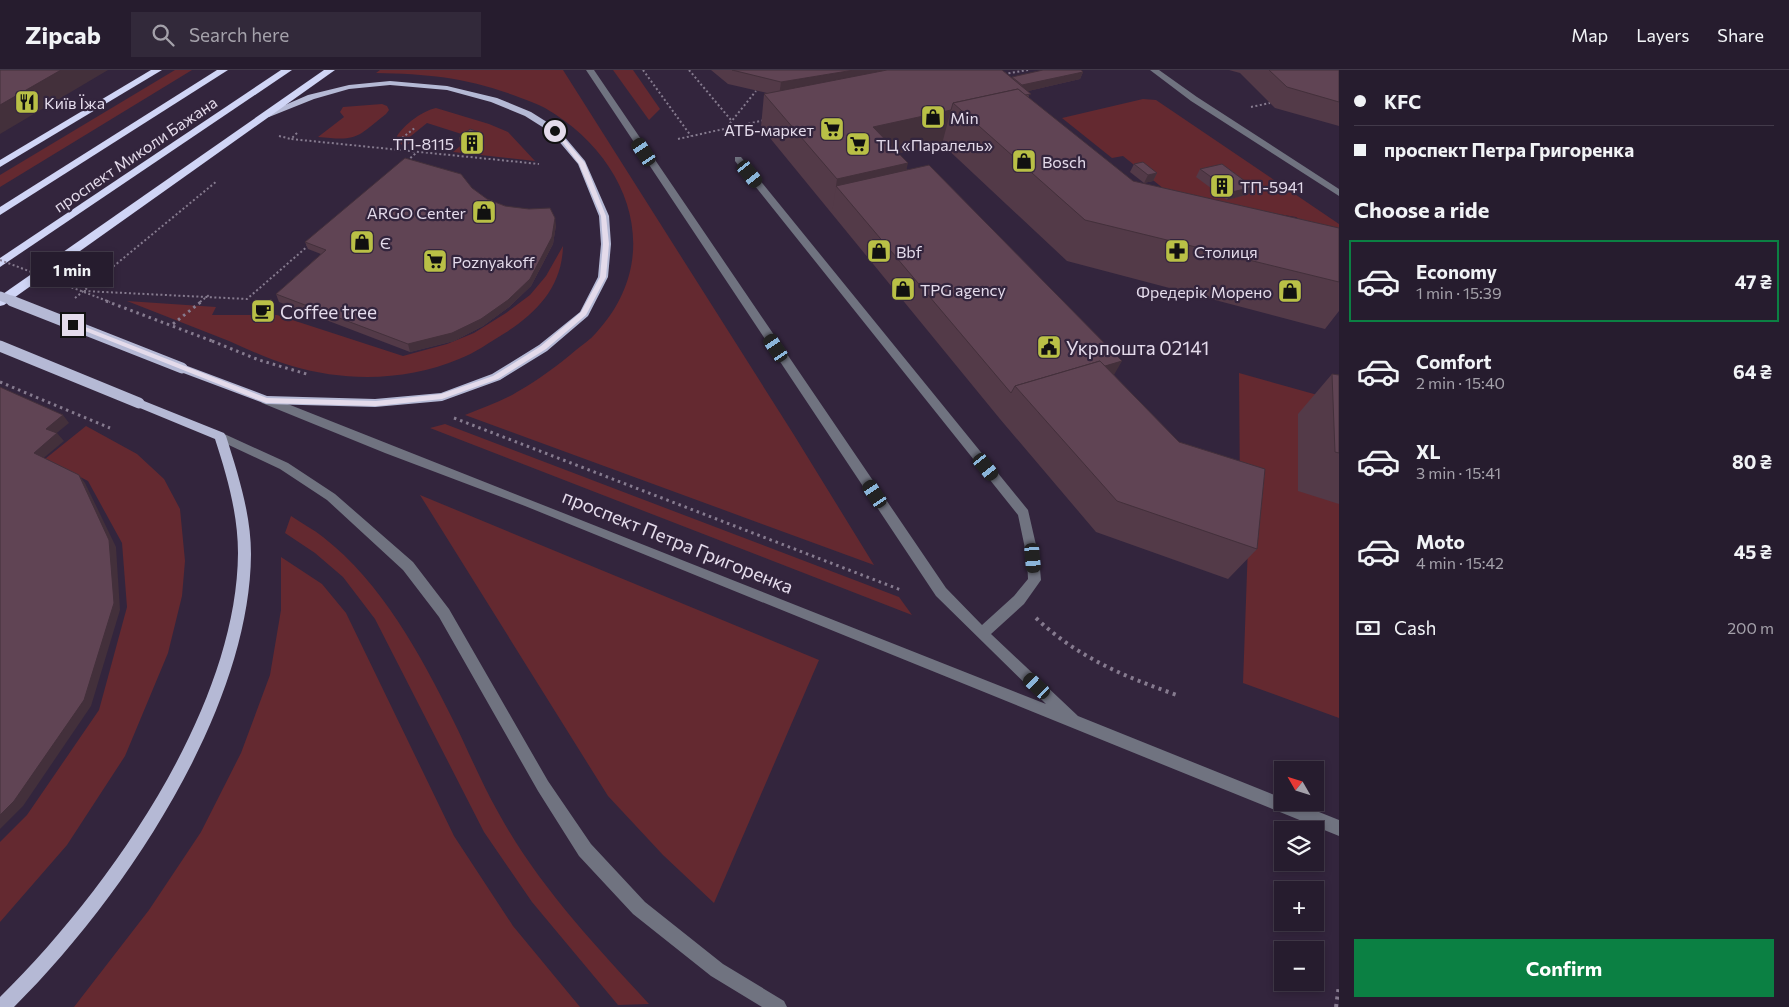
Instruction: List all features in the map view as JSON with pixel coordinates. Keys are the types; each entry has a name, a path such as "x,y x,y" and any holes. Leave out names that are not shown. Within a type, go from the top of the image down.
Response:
{"highway":[{"path":"0,164 157,70"},
{"name":"проспект Миколи Бажана","path":"0,212 224,70"},
{"name":"проспект Миколи Бажана","path":"0,261 287,70"},
{"path":"0,302 330,70"}],"main road":[{"path":"266,115 311,97 349,86 390,83 447,88 494,100 528,114 555,131 582,163 604,216 606,244 603,277 584,314 543,348 496,377 442,397 385,402 266,400"},
{"name":"проспект Петра Григоренка","path":"0,296 266,400"},
{"path":"0,346 220,436 235,481 243,528 244,568 238,613 222,674 195,742 154,819 103,892 45,964 2,1007"}],"street":[{"path":"590,70 941,592 982,634 1078,724"},
{"path":"1154,70 1194,99 1339,193"},
{"path":"738,159 1024,513 1033,558 1035,580 1020,600 982,634"},
{"name":"проспект Петра Григоренка","path":"266,400 1339,828"},
{"path":"220,436 284,466 331,497 408,566 444,613 543,786 585,850 639,908 717,970 778,1007"}],"path":[{"path":"643,70 691,136"},
{"path":"689,70 731,120"},
{"path":"1000,75 1028,70"},
{"path":"726,128 756,91"},
{"path":"1243,108 1270,103"},
{"path":"678,139 765,120"},
{"path":"402,138 416,128"},
{"path":"291,139 297,133"},
{"path":"274,135 291,139 539,164"},
{"path":"402,165 417,152"},
{"path":"220,179 83,291 247,300 314,242"},
{"path":"0,261 259,360 311,376"},
{"path":"173,324 209,295"},
{"path":"0,382 110,428"},
{"path":"453,418 901,590"},
{"path":"1020,600 1046,628 1085,656 1124,677 1177,695"},
{"path":"1336,1007 1339,985"}],"shaded area":[{"path":"175,70 192,70 0,187 0,175"},
{"path":"380,70 563,70 874,565 465,415 505,399 540,378 596,333 618,303 630,272 633,241 629,210 617,180 598,153 574,128 545,108 502,91 450,78 376,73"},
{"path":"613,70 633,70 660,109 649,120"},
{"path":"1143,99 1156,100 1339,224 1339,246 1296,217 1174,197 1123,156 1112,158 1062,118"},
{"path":"382,104 387,106 389,110 362,133 349,138 318,137 344,117 340,112 343,107"},
{"path":"436,108 489,124 508,132 535,161 453,152 471,137 427,123 406,140 411,142 405,146 400,144 397,136 404,127 420,115"},
{"path":"563,246 562,260 553,286 538,307 517,325 465,357 419,372 398,375 355,377 334,375 292,366 127,301 216,307 212,315 277,315 403,356 447,344 474,333 506,313 530,295 546,276"},
{"path":"1239,373 1339,401 1339,718 1243,683 1249,517 1240,500"},
{"path":"445,424 899,597 912,615 430,428"},
{"path":"86,426 137,454 164,479 180,509 185,561 182,596 168,653 125,756 67,845 0,922 0,842 27,815 99,710 127,607 122,543 88,481 45,459"},
{"path":"420,495 819,660 714,903 663,855 608,796"},
{"path":"291,516 319,534 344,555 364,576 398,621 427,670 498,812 530,864 568,913 649,1004 618,1005 532,902 484,832 375,619 343,577 315,553 285,533"},
{"path":"281,557 322,584 346,613 454,836 513,926 580,1007 74,1007 149,910 201,832 241,753 270,675 281,610"}],"building":[{"path":"0,70 61,70 0,105"},
{"path":"732,70 854,70 781,82"},
{"path":"887,70 1002,70 1031,94 1025,95 1018,89 953,103 951,110 873,127 908,163 837,179 764,94"},
{"path":"1043,70 1081,70 1083,72 1022,85 1012,77"},
{"path":"1269,70 1339,70 1339,102 1287,87"},
{"path":"1018,89 1133,181 1339,228 1339,282 1085,220 953,103"},
{"path":"470,129 482,133 472,142 459,138"},
{"name":"Poznyakoff","path":"405,158 461,174 472,188 487,199 505,206 529,209 550,208 555,218 552,237 530,279 508,300 481,319 452,333 408,344 276,294 326,250 305,242"},
{"path":"1143,162 1157,173 1148,175 1134,164"},
{"path":"1222,164 1253,187 1232,192 1200,169"},
{"path":"929,165 1122,361 1105,366 1100,361 1015,386 1011,393 836,186"},
{"path":"1100,361 1179,442 1265,469 1257,549 1117,501 1015,386"},
{"path":"1332,374 1339,375 1339,453 1335,452"},
{"path":"0,387 63,415 46,429 57,433 34,453 79,475 109,540 114,603 84,700 14,801 0,815"}],"place":[{"name":"Київ Їжа","path":"27,102"},
{"name":"Min","path":"933,117"},
{"name":"АТБ-маркет","path":"832,129"},
{"name":"ТП-8115","path":"472,143"},
{"name":"ТЦ «Паралель»","path":"858,144"},
{"name":"Bosch","path":"1024,161"},
{"name":"ТП-5941","path":"1222,186"},
{"name":"ARGO Center","path":"484,212"},
{"name":"Є","path":"362,242"},
{"name":"Bbf","path":"879,251"},
{"name":"Столиця","path":"1177,251"},
{"name":"Poznyakoff","path":"435,261"},
{"name":"TPG agency","path":"903,289"},
{"name":"Фредерік Морено","path":"1290,291"},
{"name":"Coffee tree","path":"263,311"},
{"name":"Укрпошта 02141","path":"1049,347"}],"route":[{"path":"73,325 266,400 376,403 442,397 496,377 543,348 584,314 603,277 606,244 604,216 582,163 555,131"}]}
